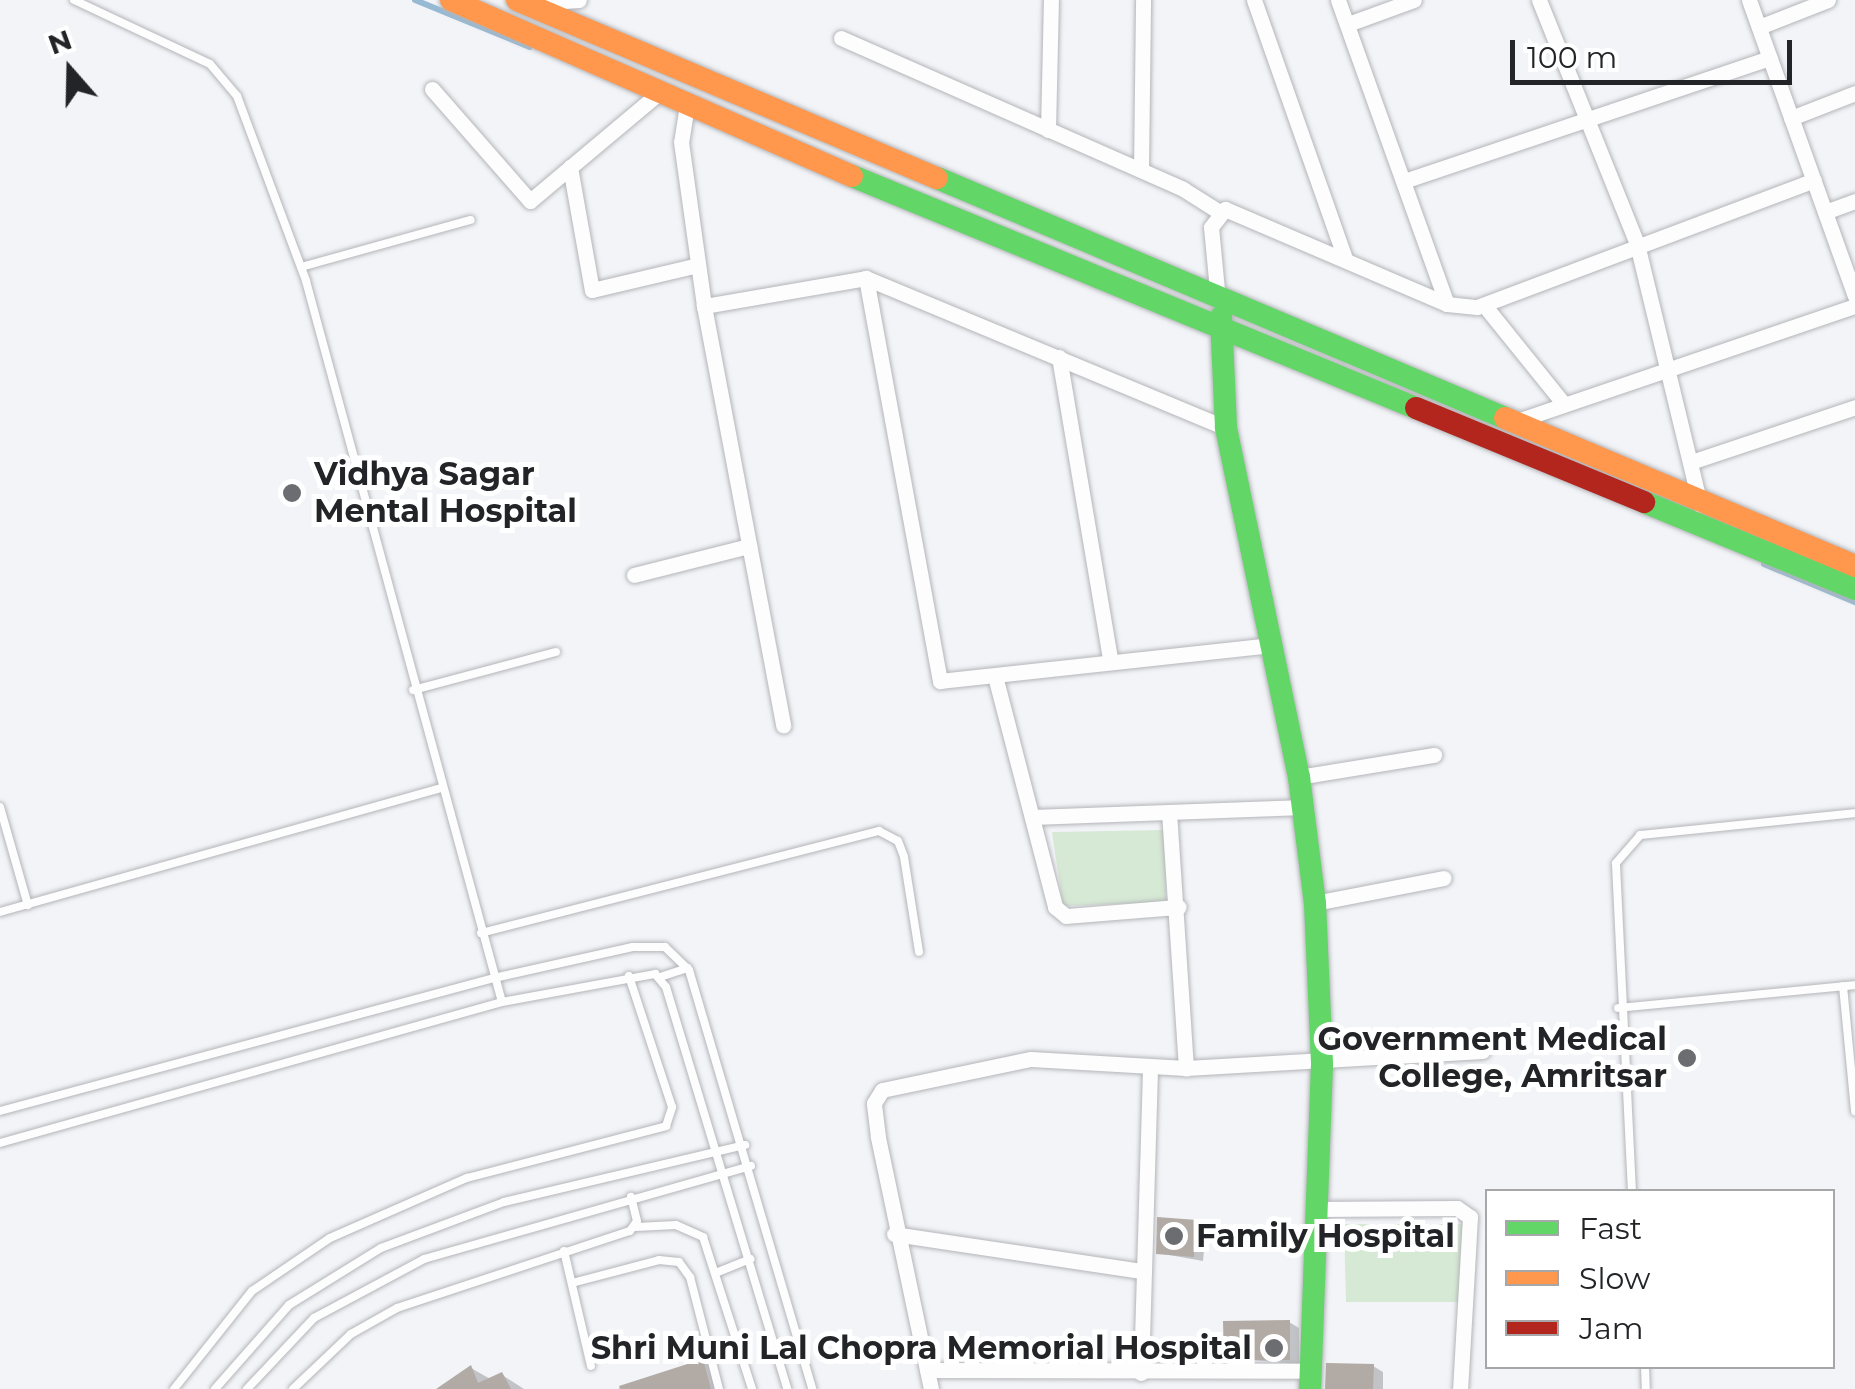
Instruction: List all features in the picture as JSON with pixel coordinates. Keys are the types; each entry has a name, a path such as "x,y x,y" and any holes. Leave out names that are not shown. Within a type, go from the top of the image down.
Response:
{"street":[{"path":"451,0 687,105 1855,589"},
{"path":"1048,130 1052,0"},
{"path":"1141,170 1143,0"},
{"path":"1254,0 1345,258"},
{"path":"1338,0 1448,304"},
{"path":"1348,24 1414,0"},
{"path":"1749,0 1855,296"},
{"path":"1759,26 1828,0"},
{"path":"521,1 573,1"},
{"path":"521,1 936,173 1218,300 1855,566"},
{"path":"1543,1 1583,119 1637,244 1694,462 1700,504"},
{"path":"841,38 1141,170 1218,212 1240,210 1448,304 1484,305 1814,180"},
{"path":"1404,181 1770,58"},
{"path":"432,88 525,200 660,92"},
{"path":"1791,118 1855,93"},
{"path":"687,105 680,136 704,306 783,726"},
{"path":"570,167 592,290 698,265"},
{"path":"1825,212 1855,200"},
{"path":"926,1370 1310,1380 1322,1064 1315,903 1299,777 1226,428 1224,330 1211,227 1218,212"},
{"path":"704,306 866,278 1226,428"},
{"path":"866,278 936,678 995,676 1110,660 1271,645"},
{"path":"1484,305 1564,404"},
{"path":"1511,423 1672,372 1855,306"},
{"path":"1059,357 1110,660"},
{"path":"1694,462 1855,407"},
{"path":"634,575 749,546"},
{"path":"995,676 1050,898 1061,914 1179,907"},
{"path":"1299,777 1434,755"},
{"path":"1032,818 1303,807"},
{"path":"1169,812 1179,907 1186,1068"},
{"path":"1315,903 1444,878"},
{"path":"930,1389 894,1234 874,1103 882,1090 1003,1061 1186,1068 1322,1064 1483,1051"},
{"path":"1140,1373 1150,1068"},
{"path":"1314,1209 1458,1208 1470,1216 1460,1389"},
{"path":"894,1234 1142,1271"}],"lane":[{"path":"74,0 210,64 230,83 301,267 440,789 502,1002"},
{"path":"301,267 471,220"},
{"path":"414,690 556,652"},
{"path":"0,912 440,789"},
{"path":"0,808 28,905"},
{"path":"1632,1189 1618,1008 1613,880 1616,863 1640,835 1855,813"},
{"path":"481,932 879,831 898,841 904,857 919,952"},
{"path":"0,1111 494,978 648,945 676,952 688,968 744,1145 812,1389"},
{"path":"0,1143 502,1002 629,976 660,977 688,968"},
{"path":"174,1389 252,1291 330,1238 467,1178 666,1126 672,1107 629,976"},
{"path":"660,977 718,1152 787,1389"},
{"path":"1618,1008 1855,985"},
{"path":"1843,986 1855,1111"},
{"path":"215,1389 290,1306 381,1248 504,1202 744,1145"},
{"path":"246,1389 314,1318 424,1259 750,1166"},
{"path":"631,1197 636,1226"},
{"path":"293,1389 351,1334 398,1308 636,1226 696,1231 718,1272 752,1389"},
{"path":"564,1251 590,1366"},
{"path":"572,1283 660,1260 679,1262 690,1276 719,1389"},
{"path":"718,1272 750,1260"}],"green space":[{"path":"1165,830 1166,902 1063,906 1052,832"},
{"path":"1344,1224 1463,1224 1463,1302 1346,1302"}],"building":[{"path":"1157,1217 1197,1220 1194,1257 1156,1254"},
{"path":"1290,1320 1290,1360 1224,1360 1223,1321"},
{"path":"703,1359 711,1389 620,1389 619,1386"},
{"path":"1326,1363 1374,1364 1373,1389 1325,1389"},
{"path":"471,1365 478,1383 502,1372 511,1389 436,1389"}],"waterway":[{"path":"415,0 530,47"},
{"path":"1764,564 1855,602"}],"traffic: fast":[{"path":"852,176 1416,408"},
{"path":"937,178 1505,418"},
{"path":"1221,317 1226,428 1299,777 1315,903 1322,1064 1310,1389"},
{"path":"1644,502 1855,589"}],"traffic: slow":[{"path":"451,0 852,176"},
{"path":"517,0 937,178"},
{"path":"1505,418 1855,566"}],"traffic: jam":[{"path":"1416,408 1644,502"}],"place":[{"name":"Vidhya Sagar Mental Hospital","path":"292,493"},
{"name":"Government Medical College, Amritsar","path":"1687,1058"},
{"name":"Family Hospital","path":"1174,1236"},
{"name":"Shri Muni Lal Chopra Memorial Hospital","path":"1274,1348"}]}
